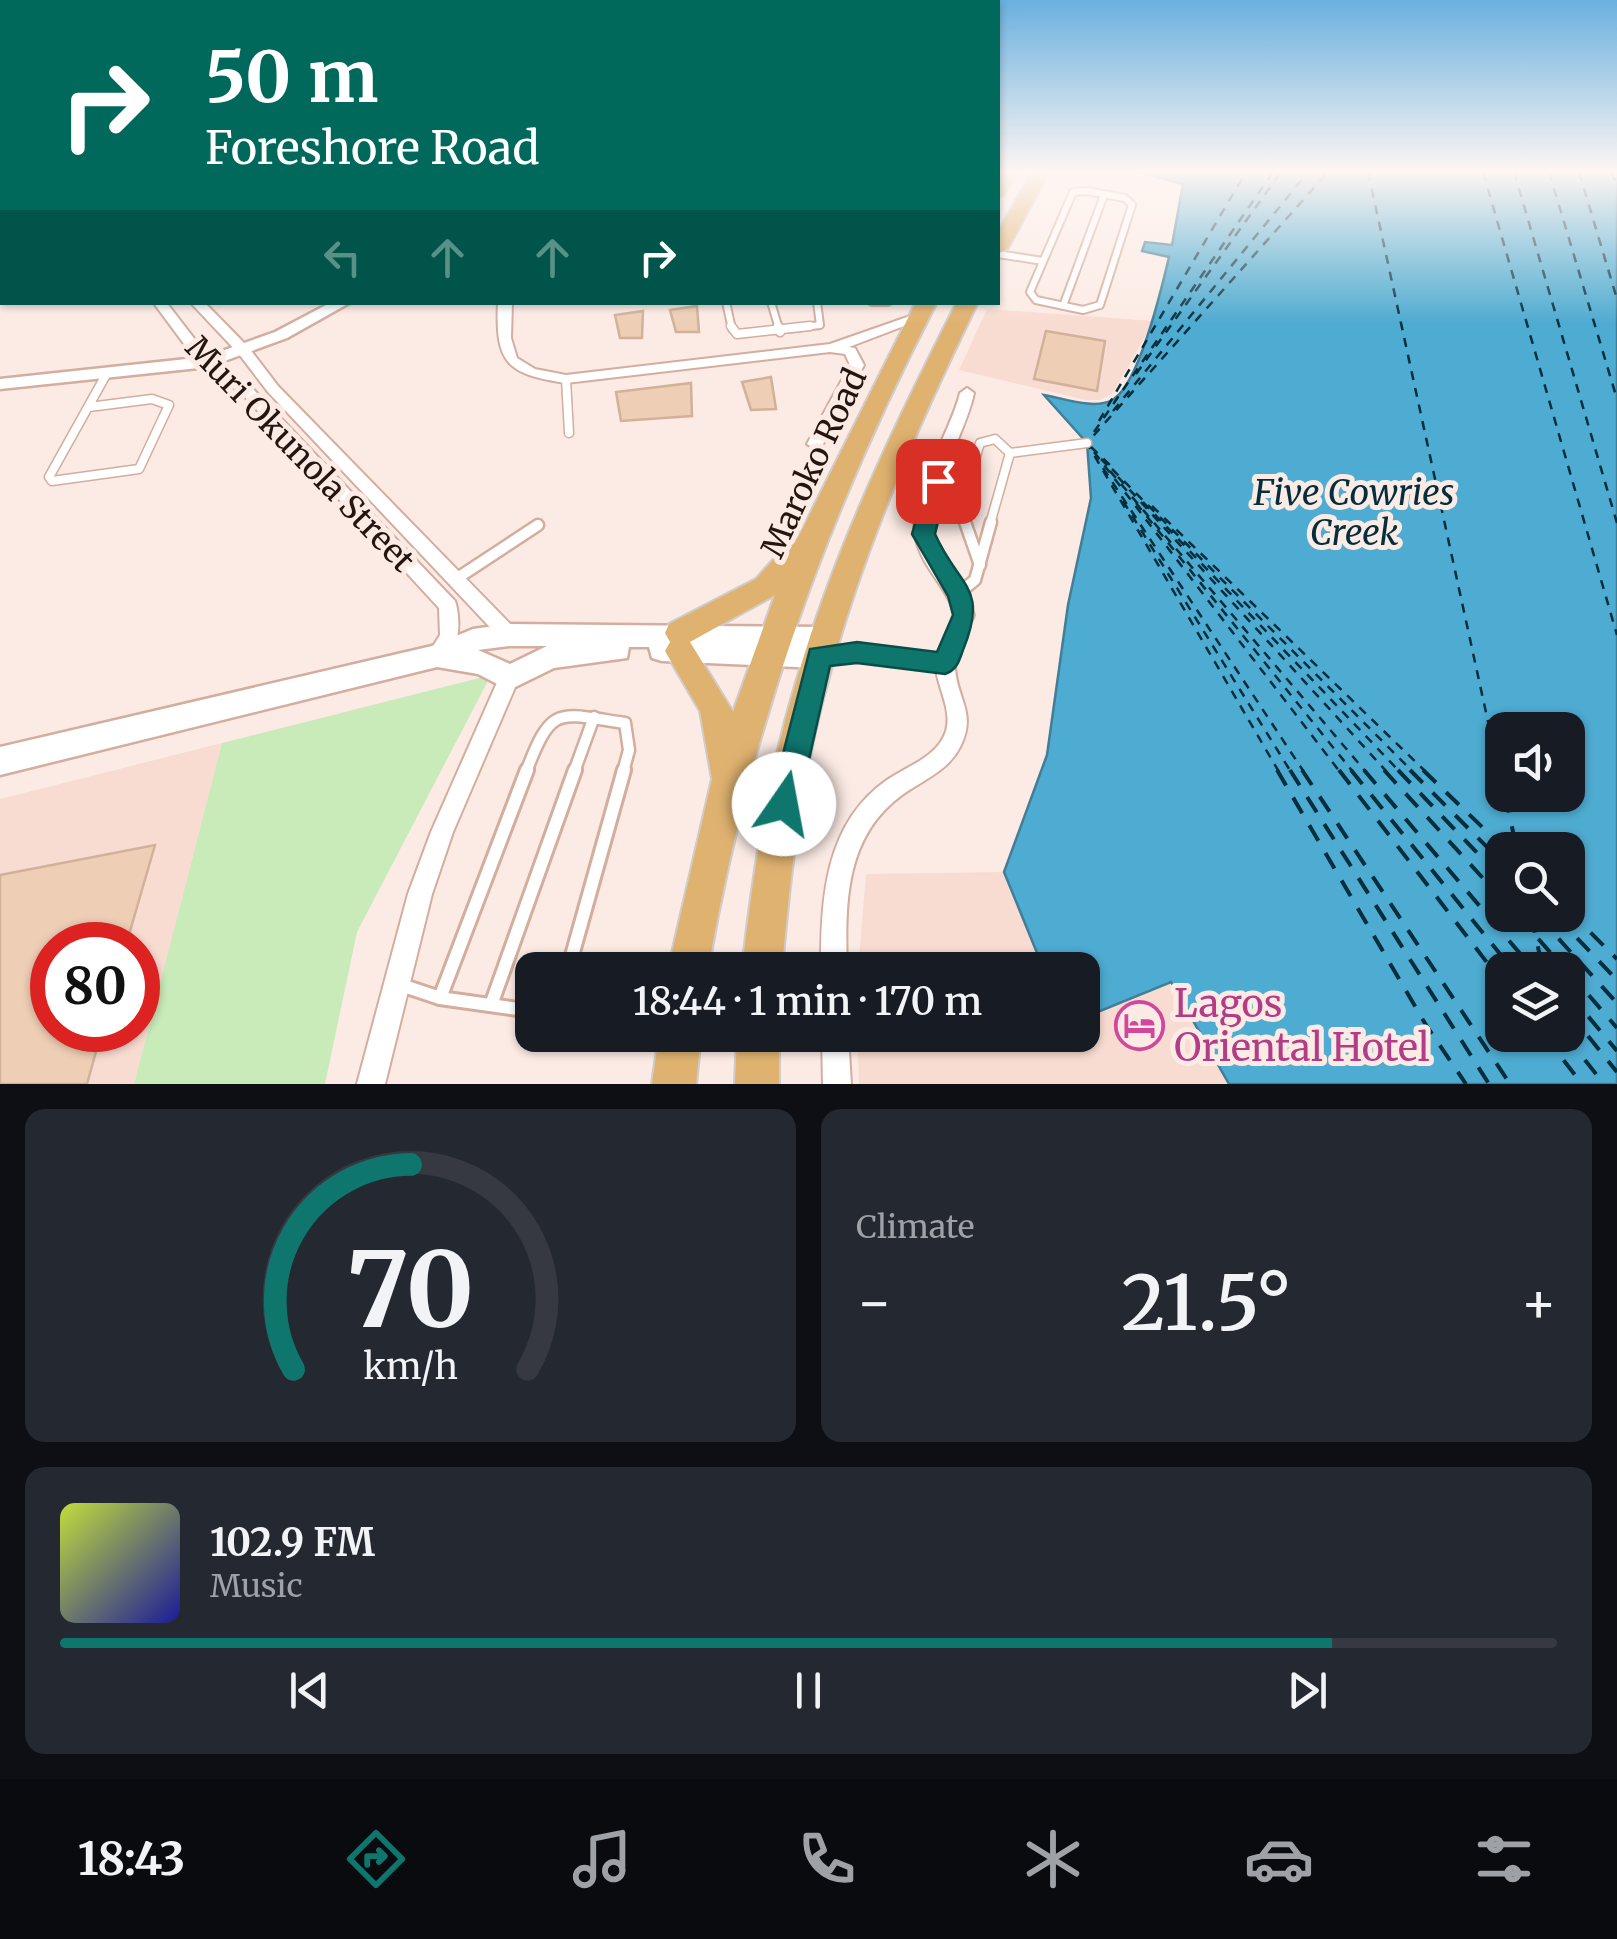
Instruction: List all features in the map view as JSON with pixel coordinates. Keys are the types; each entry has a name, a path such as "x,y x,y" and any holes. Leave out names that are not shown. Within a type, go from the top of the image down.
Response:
{"highway":[{"path":"1000,248 1014,223"},
{"path":"764,952 784,804 822,647 914,417 967,305"},
{"name":"Maroko Road","path":"724,792 769,645 816,528 922,310"},
{"path":"691,952 701,886 724,792 723,742 716,708 680,642 766,587 816,528"},
{"path":"674,1084 678,1052"},
{"path":"757,1084 758,1052"}],"main road":[{"path":"0,761 437,656 473,640 510,635 822,647"},
{"path":"437,656 484,664 509,678 540,660 575,652 680,642"}],"street":[{"name":"Muri Okunola Street","path":"161,305 203,357 249,393 448,606 450,636 437,656"},
{"name":"Muri Okunola Street","path":"199,305 272,390 510,635"},
{"path":"238,347 315,305"},
{"path":"0,384 107,373 203,357 238,347 337,305"},
{"path":"505,305 502,349 511,362 530,374 566,379 830,348 850,351 856,364 815,444"},
{"path":"830,348 922,310"},
{"path":"0,373 203,357"},
{"path":"835,952 838,884 844,849 855,824 870,806 944,754 954,738 959,715 945,663 965,615 959,594 927,547 924,520 967,393"},
{"path":"822,647 945,663"},
{"path":"371,1084 394,983 442,832 509,678"},
{"path":"836,1052 837,1084"}],"lane":[{"path":"1060,223 1032,296 1083,310 1100,304 1126,223"},
{"path":"1063,306 1094,223"},
{"path":"1000,252 1043,261"},
{"path":"726,305 730,327 737,334 820,325 818,305"},
{"path":"772,305 780,332"},
{"path":"88,407 152,399 169,405 139,470 52,481 49,478 88,407 107,373"},
{"path":"566,379 569,432"},
{"path":"980,566 960,519 961,502 980,443 995,439 1010,454"},
{"path":"1010,454 1087,443"},
{"path":"959,594 975,580 1010,454"},
{"path":"454,581 538,525"},
{"path":"440,998 543,727 566,714 625,723 630,750 573,952"},
{"path":"491,1006 594,717"},
{"path":"394,983 440,998 515,1010"}],"shaded area":[{"path":"987,309 1154,321 1113,393 1100,400 1086,400 959,370"},
{"path":"222,743 160,983 160,922 30,922 30,1052 142,1052 134,1084 0,1084 0,799"},
{"path":"1004,872 1037,952 860,952 866,874"},
{"name":"Lagos Oriental Hotel","path":"1171,982 1229,1084 859,1084 858,1052 1100,1052 1100,1011"}],"green space":[{"path":"491,675 357,932 325,1084 134,1084 142,1052 160,1052 160,983 222,743"}],"water":[{"name":"Five Cowries Creek","path":"1176,223 1617,223 1617,1084 1229,1084 1171,982 1100,1011 1100,952 1037,952 1004,872 1047,755 1068,605 1091,498 1087,443 1044,395 1096,404 1112,400 1122,391 1140,357 1169,257 1142,251 1145,242 1172,245"}],"building":[{"path":"697,306 699,332 676,332 670,310"},
{"path":"643,311 642,338 620,338 615,315"},
{"path":"1046,331 1105,341 1097,391 1034,379"},
{"path":"771,377 776,409 751,410 742,382"},
{"path":"691,383 692,416 621,421 616,392"},
{"path":"155,845 133,922 30,922 30,1052 96,1052 87,1084 0,1084 0,875"}],"ferry route":[{"path":"1099,421 1216,223"},
{"path":"1094,432 1238,223"},
{"path":"1136,374 1245,223"},
{"path":"1113,411 1267,223"},
{"path":"1279,772 1087,443 1283,223"},
{"path":"1379,223 1486,712"},
{"path":"1498,223 1617,635"},
{"path":"1529,223 1617,523"},
{"path":"1564,223 1617,399"},
{"path":"1594,223 1617,299"},
{"path":"1091,447 1111,466"},
{"path":"1094,452 1340,772"},
{"path":"1101,459 1113,471"},
{"path":"1103,468 1304,772"},
{"path":"1112,469 1413,772"},
{"path":"1110,471 1366,772"},
{"path":"1118,477 1387,772"},
{"path":"1123,501 1291,772"},
{"path":"1143,502 1400,772"},
{"path":"1136,503 1353,772"},
{"path":"1152,506 1426,772"},
{"path":"1277,770 1426,1025 1466,1084"},
{"path":"1290,770 1489,1084"},
{"path":"1302,770 1510,1084"},
{"path":"1339,770 1485,960"},
{"path":"1351,770 1498,952"},
{"path":"1364,770 1519,952"},
{"path":"1384,770 1485,880"},
{"path":"1398,770 1485,861"},
{"path":"1410,770 1485,845"},
{"path":"1423,770 1487,832"},
{"path":"1509,812 1513,832"},
{"path":"1585,927 1617,959"},
{"path":"1532,932 1536,936"},
{"path":"1552,932 1617,1003"},
{"path":"1571,932 1617,980"},
{"path":"1536,936 1550,952"},
{"path":"1536,936 1539,952"},
{"path":"1585,991 1617,1028"},
{"path":"1585,1012 1617,1051"},
{"path":"1585,1032 1617,1072"},
{"path":"1557,1052 1582,1084"},
{"path":"1579,1052 1604,1084"}],"place":[{"name":"Lagos Oriental Hotel","path":"1139,1026"}],"route":[{"path":"784,804 819,656 857,652 945,663 965,615 959,594 936,562 923,534 938,481"}]}
